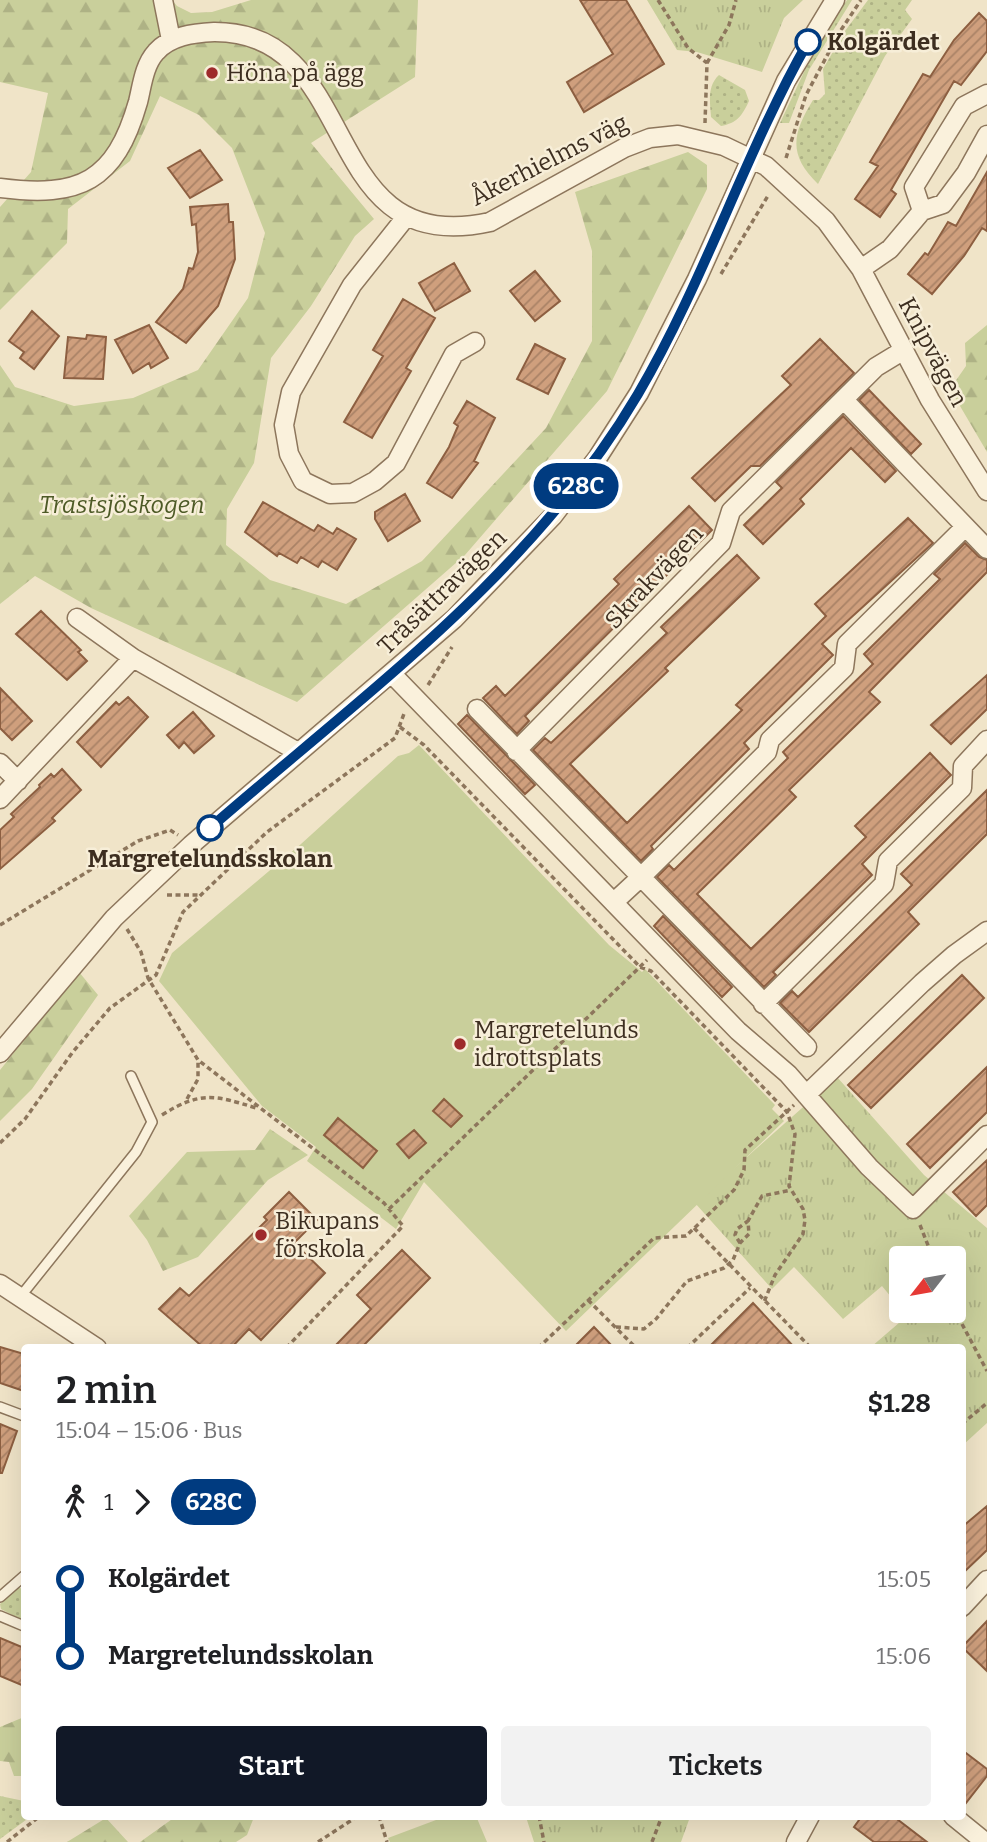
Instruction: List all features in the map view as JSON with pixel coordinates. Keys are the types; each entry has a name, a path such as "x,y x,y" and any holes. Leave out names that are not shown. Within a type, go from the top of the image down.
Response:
{"street":[{"path":"0,188 42,192 65,190 95,177 113,161 125,140 153,55 171,40 163,0"},
{"name":"Tråsättravägen","path":"0,1053 114,918 191,845 392,674 511,562 553,516 598,457 639,393 697,279 749,158 786,81 835,0"},
{"name":"Åkerhielms väg","path":"171,40 215,32 238,35 263,43 285,55 313,85 365,180 381,199 406,217 446,228 490,222 624,148 650,138 678,135 724,146 749,158"},
{"path":"922,211 914,187 964,106 987,94"},
{"path":"861,269 890,249 922,211 943,204 987,135"},
{"name":"Knipvägen","path":"749,158 772,171 826,221 861,269 958,448 987,491"},
{"path":"406,217 352,285 291,393 284,425 289,454 303,481 330,494 353,492 375,481 396,463 454,354 475,342"},
{"name":"Skrakvägen","path":"516,751 721,543 731,511 876,367 904,350"},
{"path":"844,400 987,549"},
{"path":"614,902 767,752 770,740 844,668 847,644 965,527"},
{"path":"77,618 133,658 298,752"},
{"path":"0,799 133,658"},
{"path":"392,674 738,1031 788,1074 869,1167 913,1209 987,1135"},
{"path":"477,709 807,1048"},
{"path":"763,1004 884,884 888,861 962,788 963,766 987,740"},
{"path":"0,763 18,781"},
{"path":"806,1094 922,983 987,931"},
{"path":"0,1284 91,1344"},
{"path":"966,1603 987,1580"},
{"path":"796,1842 808,1820"},
{"path":"958,1820 985,1842"}],"lane":[{"path":"20,1297 136,1152 152,1122 131,1076"},
{"path":"0,1407 21,1415"},
{"path":"0,1597 21,1579"},
{"path":"0,1616 21,1625"}],"path":[{"path":"658,0 688,48 707,64"},
{"path":"697,127 705,129 707,64 729,26 736,0"},
{"path":"767,120 793,136"},
{"path":"400,727 424,745 640,967 651,971 787,1112 795,1134 788,1180 803,1209 803,1234 775,1275 764,1302"},
{"path":"0,925 138,841 170,830 191,845"},
{"path":"163,896 199,895"},
{"path":"122,925 131,933 148,978 198,1059 388,1209 403,1226 290,1344"},
{"path":"388,1209 659,949"},
{"path":"152,1122 187,1099 198,1079 198,1059"},
{"path":"542,1344 654,1238 686,1236 741,1180 745,1150 806,1094"},
{"path":"187,1099 226,1098 258,1109"},
{"path":"740,1243 735,1235 737,1229 748,1221 762,1196 791,1190"},
{"path":"913,1209 928,1246"},
{"path":"616,1326 644,1329 656,1319 687,1281 728,1264 740,1243 749,1234 748,1221"},
{"path":"694,1228 807,1344"},
{"path":"691,1344 750,1288"},
{"path":"588,1300 632,1344"},
{"path":"961,1323 987,1371"},
{"path":"966,1421 987,1403"},
{"path":"7,1842 35,1820"},
{"path":"318,1842 352,1820"},
{"path":"380,1820 387,1842"},
{"path":"540,1820 544,1842"},
{"path":"652,1842 660,1820"}],"green space":[{"name":"Trastsjöskogen","path":"0,0 172,0 177,6 191,13 212,12 251,0 418,0 415,77 311,143 374,219 355,236 311,306 271,358 254,463 227,509 226,545 270,580 346,604 422,561 546,428 592,341 592,251 575,192 688,152 707,165 707,189 607,391 465,555 297,702 91,608 35,576 0,604 0,365 15,387 74,406 133,398 198,370 248,298 265,233 232,148 199,115 160,96 130,161 68,209 67,243 0,310 0,207 31,172 48,93 0,82"},
{"name":"Kolgärdet","path":"647,0 803,0 784,18 762,72 697,52 677,50"},
{"path":"847,0 852,0 809,70 789,123 780,123 813,53"},
{"path":"868,0 912,0 905,10 912,19 885,56 818,184 808,173 798,154 797,134 813,100 819,100 825,94 823,69 845,31"},
{"path":"719,75 745,90 749,101 738,118 721,126 711,117 710,106 711,89"},
{"path":"987,325 987,452 950,389 966,366 965,343"},
{"name":"Margretelunds idrottsplats","path":"419,745 609,945 642,972 645,969 775,1105 772,1109 784,1121 566,1331 424,1182 396,1229 307,1161 316,1147 262,1106 159,981 172,953 301,844 398,756 409,753"},
{"path":"79,972 98,995 32,1089 0,1121 0,1070"},
{"path":"837,1077 924,1175 987,1228 987,1423 966,1442 966,1344 874,1344 899,1323 966,1323 966,1246 889,1246 889,1294 882,1286 843,1319 794,1267 772,1289 695,1203"},
{"path":"270,1129 308,1155 268,1180 198,1257 163,1271 147,1240 129,1216 187,1152 255,1150"},
{"path":"19,1587 21,1619 1,1609 0,1604"},
{"path":"21,1718 21,1776 14,1776 9,1762 0,1761 0,1727"},
{"path":"0,1796 21,1800 21,1820 26,1820 0,1839"},
{"path":"103,1820 108,1820 128,1842 67,1842"},
{"path":"171,1820 253,1820 247,1835 236,1842 140,1842"},
{"path":"436,1820 478,1820 487,1842 390,1842 388,1838"},
{"path":"527,1820 689,1820 681,1842 534,1842"}],"building":[{"path":"580,0 626,0 664,64 584,112 567,82 613,54"},
{"path":"979,13 987,21 987,51 961,85 954,81 891,190 896,194 880,217 855,199 878,166 870,162 923,74 930,77 954,40"},
{"path":"200,150 222,180 190,198 168,168"},
{"path":"987,172 987,231 982,228 964,256 932,294 908,274 925,253 928,255 948,222 956,226"},
{"path":"228,204 229,222 233,222 235,259 218,306 186,343 156,322 183,289 189,268 193,269 198,252 196,224 192,225 190,207"},
{"path":"454,263 470,291 435,311 419,283"},
{"path":"535,271 560,301 535,321 510,291"},
{"path":"403,299 435,318 406,368 411,371 372,438 344,422 383,356 373,350"},
{"path":"32,311 59,336 34,369 20,358 24,352 9,341"},
{"path":"149,325 168,358 151,368 149,363 133,373 115,340"},
{"path":"87,335 106,337 103,379 64,378 68,337 86,339"},
{"path":"820,339 854,373 760,466 751,466 715,501 692,478 791,385 782,376"},
{"path":"535,344 565,359 548,394 517,379"},
{"path":"869,390 921,444 911,454 859,400"},
{"path":"467,401 495,418 474,461 478,463 452,498 427,483 449,447 458,426 454,423"},
{"path":"843,416 896,471 885,482 851,448 800,499 804,504 763,544 744,525 782,488 776,482"},
{"path":"405,494 420,521 388,541 375,519 375,512"},
{"path":"263,502 314,531 318,525 333,534 337,528 356,539 337,570 322,561 318,567 301,557 297,563 279,553 277,556 245,532"},
{"path":"689,506 712,530 525,716 529,721 517,734 483,698 496,686 505,696 619,584 614,579"},
{"path":"908,518 933,543 822,644 833,655 744,743 749,749 651,846 653,849 641,861 533,750 545,738 551,743 667,633 661,627 737,555 759,578 665,668 668,671 570,764 627,823 742,710 736,705 826,616 815,604"},
{"path":"965,543 979,557 987,560 987,572 869,692 880,702 789,790 796,797 697,894 751,949 866,837 855,826 930,753 951,775 862,864 872,875 773,972 776,975 764,987 657,877 669,865 674,870 788,758 783,752 873,664 864,654 940,579 934,574"},
{"path":"41,611 81,650 78,652 87,661 67,680 16,634"},
{"path":"987,675 987,709 951,744 931,725"},
{"path":"0,688 32,721 12,740 0,728"},
{"path":"128,697 148,717 101,767 77,742 116,702 119,705"},
{"path":"193,712 214,736 194,753 184,742 179,748 167,735"},
{"path":"467,715 535,785 525,794 458,724"},
{"path":"62,769 81,790 52,818 55,821 0,869 0,830 14,817 11,814 40,787 39,785 51,774 54,777"},
{"path":"987,790 987,834 908,912 919,924 809,1032 780,1003 792,991 798,997 912,885 901,874"},
{"path":"663,916 732,987 722,997 654,926"},
{"path":"962,975 984,998 871,1108 848,1085"},
{"path":"987,1067 987,1112 930,1168 907,1144"},
{"path":"444,1099 462,1116 451,1127 433,1111"},
{"path":"338,1118 377,1151 363,1168 324,1135"},
{"path":"414,1130 426,1143 409,1158 397,1144"},
{"path":"987,1160 987,1205 976,1216 953,1192"},
{"path":"289,1192 317,1220 294,1243 325,1273 261,1340 249,1329 235,1344 199,1344 159,1309 180,1288 189,1296 267,1220 264,1217"},
{"path":"402,1250 430,1278 365,1344 337,1344 371,1309 357,1295"},
{"path":"753,1303 791,1344 712,1344"},
{"path":"594,1327 610,1344 577,1344"},
{"path":"0,1347 21,1353 21,1390 0,1383"},
{"path":"0,1424 17,1431 2,1473 0,1473"},
{"path":"987,1506 987,1550 966,1570 966,1524"},
{"path":"987,1621 987,1671 966,1651 966,1643"},
{"path":"0,1638 21,1647 21,1685 0,1676"},
{"path":"966,1753 987,1769 987,1776 966,1803"},
{"path":"859,1820 898,1820 927,1842 874,1842 854,1827"}],"bus line":[{"name":"628C","path":"210,828 454,619 553,516 598,457 639,393 697,279 767,120 808,42"}],"place":[{"name":"Kolgärdet","path":"808,42"},
{"name":"Höna på ägg","path":"212,73"},
{"name":"Margretelundsskolan","path":"210,828"},
{"name":"Margretelunds idrottsplats","path":"460,1044"},
{"name":"Bikupans förskola","path":"261,1235"}]}
